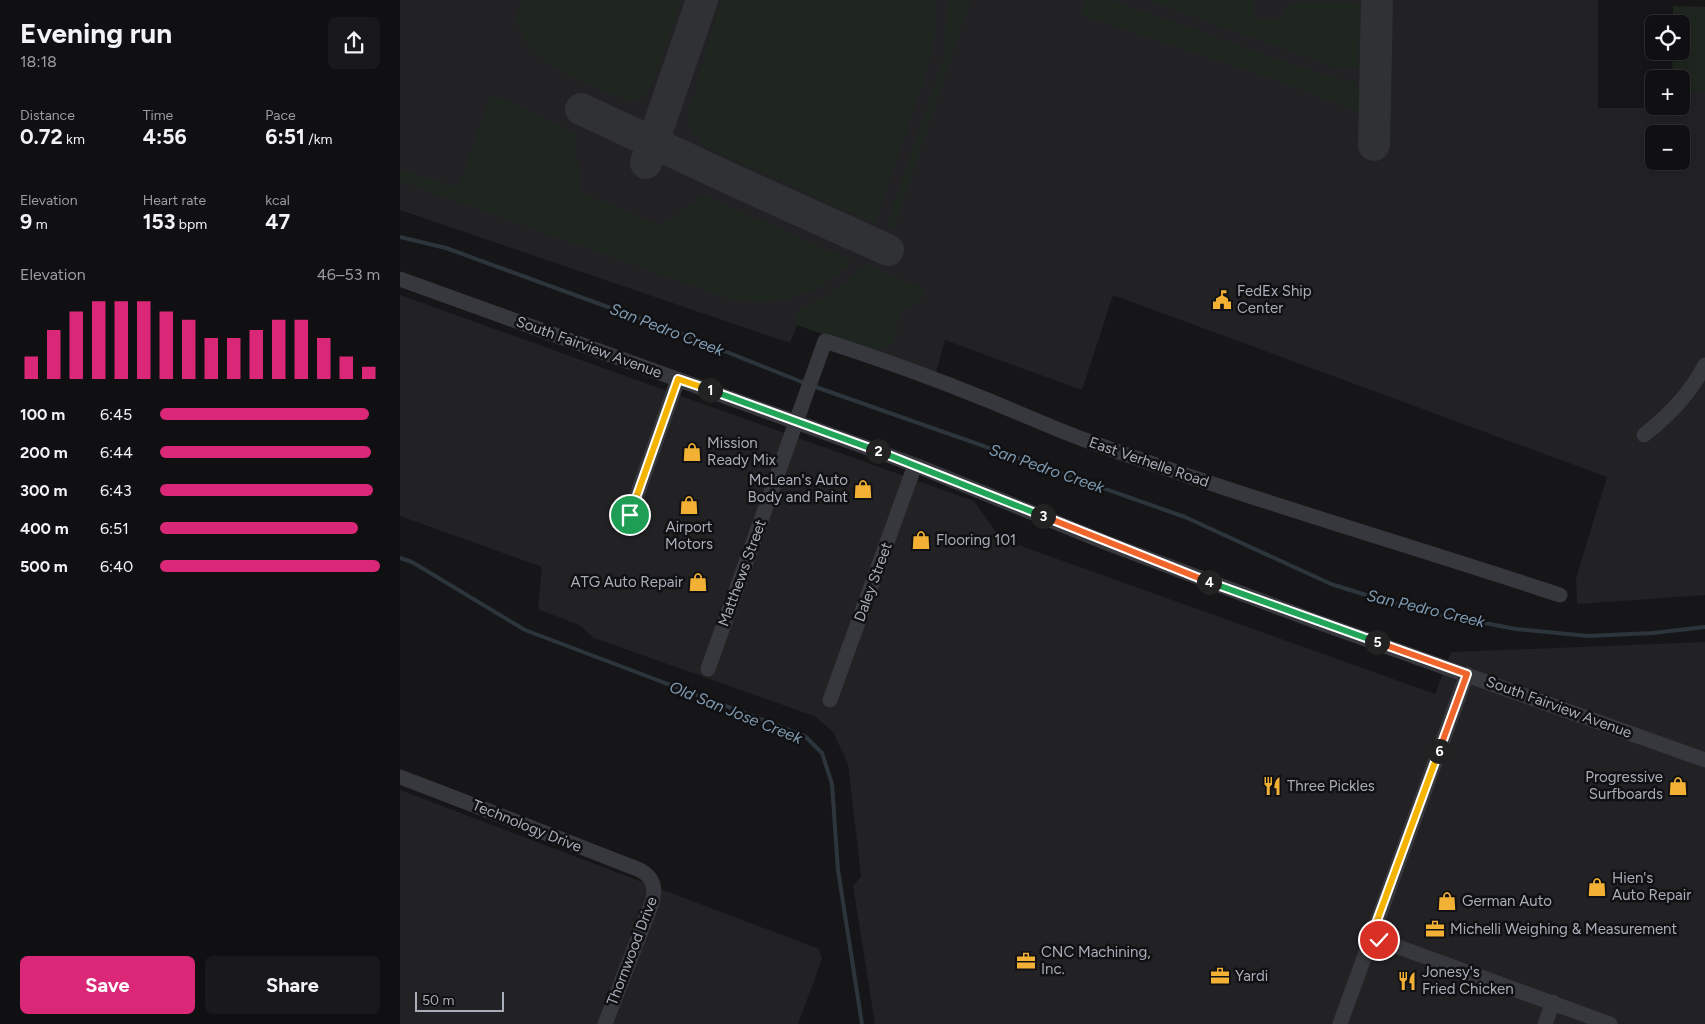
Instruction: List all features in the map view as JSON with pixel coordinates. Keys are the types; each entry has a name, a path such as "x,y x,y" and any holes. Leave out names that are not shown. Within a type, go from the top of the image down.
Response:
{"street":[{"name":"South Fairview Avenue","path":"400,279 915,465 1191,575 1705,760"},
{"name":"East Verhelle Road","path":"796,421 825,341 892,364 1076,436 1191,476 1560,595"},
{"path":"1644,435 1675,408 1688,393 1705,365"},
{"path":"630,515 678,379"},
{"name":"Matthews Street","path":"708,669 796,421"},
{"name":"Daley Street","path":"830,700 915,465"},
{"path":"1340,1024 1467,674"},
{"name":"Technology Drive","path":"400,777 459,798 530,828 640,870 651,878"},
{"name":"Thornwood Drive","path":"605,1024 652,903 655,893 651,878"},
{"path":"1371,937 1610,1024"},
{"path":"1545,1024 1553,1002"}],"shaded area":[{"path":"400,0 1598,0 1598,108 1645,108 1645,115 1690,115 1690,91 1705,92 1705,595 1577,604 1576,578 1607,477 1113,295 1082,390 945,340 936,372 797,325 790,343 400,210"},
{"path":"523,0 682,0 652,85 641,99 631,102 562,72 531,49 522,34 517,18"},
{"path":"721,0 936,0 935,32 929,63 875,224 701,145 702,141 691,129 687,118 697,92 696,85"},
{"path":"948,0 971,0 893,231 886,228 943,59"},
{"path":"1086,0 1111,0 1320,74 1355,82 1359,90 1359,112 1281,82 1081,15"},
{"path":"1147,0 1254,0 1254,19 1283,19 1287,8 1297,2 1358,2 1358,66 1349,68 1332,66"},
{"path":"1673,6 1705,7 1705,92 1690,91 1690,70 1672,70 1673,60 1690,60 1690,15 1673,15"},
{"path":"491,94 574,132 581,192 661,226 704,195 852,261 827,282 798,296 766,302 732,300 400,181 400,169 459,188"},
{"path":"866,264 925,290 926,293 921,300 902,311 896,325 899,327 893,343 874,351 796,325 800,308 822,298 845,284"},
{"path":"400,295 974,501 1001,539 1435,694 1451,652 1705,642 1705,1024 875,1024 853,886 861,876 848,764 833,732 814,716 594,638 579,625 538,609 542,567 400,516"},
{"path":"400,790 819,949 822,959 798,1024 400,1024"}],"waterway":[{"name":"San Pedro Creek","path":"400,237 446,248 674,331 807,384"},
{"name":"San Pedro Creek","path":"813,386 1185,517 1331,584 1382,600 1442,615 1516,629 1588,636 1653,633 1705,627"},
{"name":"Old San Jose Creek","path":"400,558 412,562 525,630 805,736 822,753 832,784 838,870 862,1024"}],"taxiway":[{"path":"646,163 702,0"},
{"path":"1374,145 1377,0"},
{"path":"581,109 888,250"}],"place":[{"name":"FedEx Ship Center","path":"1222,300"},
{"name":"Mission Ready Mix","path":"692,452"},
{"name":"McLean's Auto Body and Paint","path":"863,489"},
{"name":"Airport Motors","path":"689,505"},
{"name":"Flooring 101","path":"921,540"},
{"name":"ATG Auto Repair","path":"698,582"},
{"name":"Three Pickles","path":"1272,786"},
{"name":"Progressive Surfboards","path":"1678,786"},
{"name":"Hien's Auto Repair","path":"1597,887"},
{"name":"German Auto","path":"1447,901"},
{"name":"Michelli Weighing & Measurement","path":"1435,929"},
{"name":"CNC Machining, Inc.","path":"1026,961"},
{"name":"Yardi","path":"1220,976"},
{"name":"Jonesy's Fried Chicken","path":"1407,981"}],"route":[{"path":"630,515 678,379 915,465 1191,575 1467,674 1371,937 1379,940"}]}
